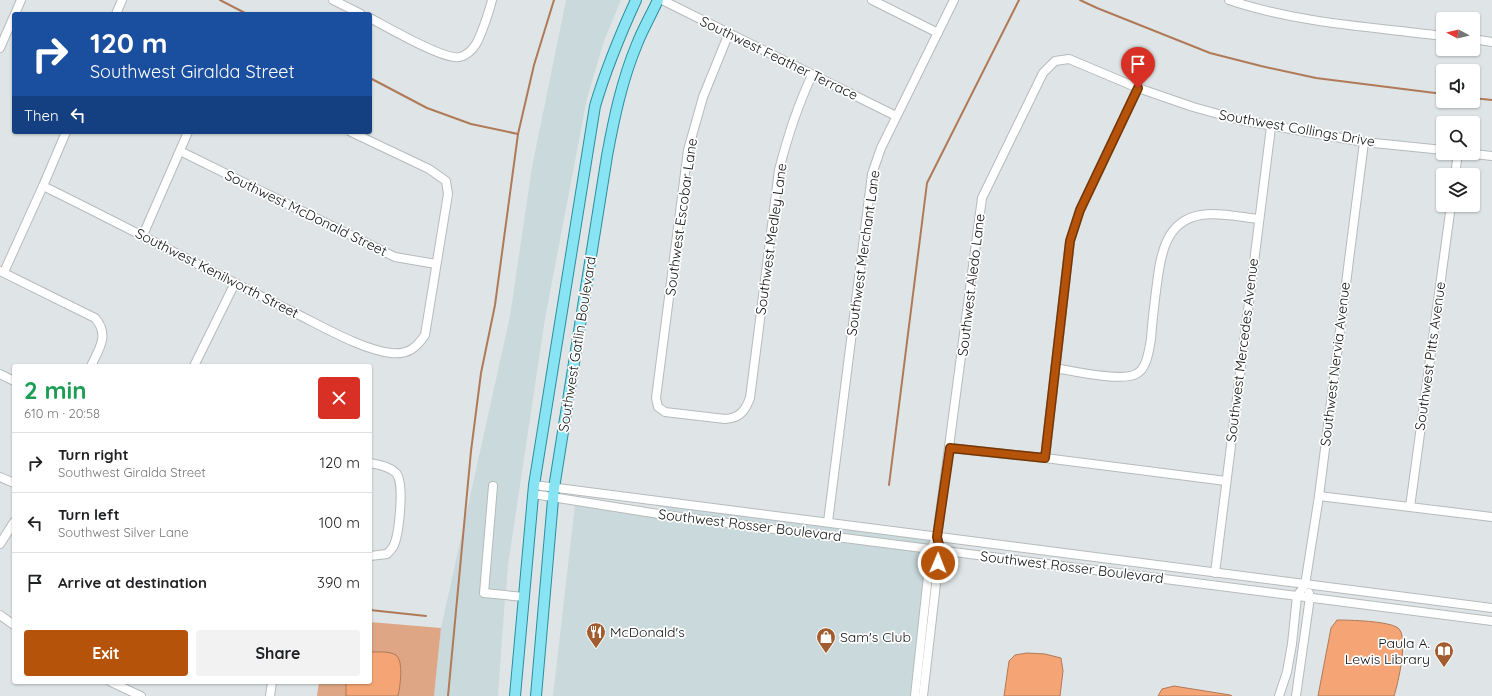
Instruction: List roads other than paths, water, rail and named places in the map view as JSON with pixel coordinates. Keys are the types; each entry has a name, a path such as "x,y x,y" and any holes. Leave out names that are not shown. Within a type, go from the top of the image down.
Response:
{"main road":[{"name":"Southwest Gatlin Boulevard","path":"515,696 533,490 595,106 605,72 616,43 636,0"},
{"name":"Southwest Gatlin Boulevard","path":"536,696 554,493 607,156 624,80 637,44 658,0"}],"street":[{"path":"15,12 21,0"},
{"path":"117,12 122,0"},
{"path":"333,0 357,12"},
{"path":"372,19 450,57 459,57 467,54 476,44 492,0"},
{"name":"Southwest Feather Terrace","path":"662,0 896,116"},
{"path":"872,0 938,33"},
{"name":"Southwest Merchant Lane","path":"828,522 870,189 876,161 896,116 954,0"},
{"path":"1229,0 1279,13 1316,20 1436,35"},
{"path":"0,48 12,20"},
{"name":"Southwest Escobar Lane","path":"729,33 703,96 688,150 656,398 658,407 665,412 733,419 740,416 746,409"},
{"path":"1480,41 1492,42"},
{"name":"Southwest Collings Drive","path":"1065,59 1075,61 1138,88 1193,107 1240,120 1364,142 1436,149"},
{"name":"Southwest Aledo Lane","path":"916,696 982,198 1043,73 1055,61 1065,59"},
{"name":"Southwest Medley Lane","path":"746,409 750,398 779,170 795,115 812,74"},
{"path":"1045,458 1070,241 1080,210 1138,88"},
{"name":"Southwest Mercedes Avenue","path":"1215,573 1271,126"},
{"path":"65,134 43,186 2,271 95,318 102,329 101,346 92,364"},
{"path":"143,235 187,134"},
{"path":"355,134 428,169 446,181 448,194 436,264"},
{"name":"Southwest Nervia Avenue","path":"1305,585 1364,142"},
{"name":"Southwest McDonald Street","path":"180,151 395,257 436,264"},
{"path":"1480,155 1492,156"},
{"name":"Southwest Kenilworth Street","path":"43,186 356,342 378,351 392,354 407,353 418,345 425,335 436,264"},
{"name":"Southwest Pitts Avenue","path":"1410,507 1450,212"},
{"path":"1055,368 1123,377 1136,375 1140,372 1145,363 1150,347 1160,257 1170,235 1187,219 1200,215 1216,214 1259,219"},
{"path":"195,364 235,283"},
{"path":"0,374 12,380"},
{"path":"950,448 1226,480"},
{"path":"372,463 386,466 397,474 401,494 397,530 393,546 387,554 372,556"},
{"path":"0,476 12,482"},
{"path":"493,486 484,593 524,597"},
{"name":"Southwest Rosser Boulevard","path":"533,490 828,522 1305,585 1492,608"},
{"name":"Southwest Rosser Boulevard","path":"554,493 665,515 1492,621"},
{"path":"1318,496 1492,517"},
{"path":"0,544 12,525"},
{"name":"Southwest Aledo Lane","path":"923,696 935,549"},
{"path":"1279,696 1282,691 1292,644 1297,596 1305,585"},
{"path":"1296,696 1310,597 1305,585"},
{"path":"0,615 12,624"},
{"path":"115,684 141,696"},
{"path":"270,696 272,684"}],"waterway":[{"path":"220,0 243,12"},
{"path":"448,696 471,451 481,373 495,305 518,134 534,65 554,0"},
{"path":"889,485 927,183 1019,0"},
{"path":"1080,0 1210,53 1316,78 1436,93"},
{"path":"372,79 427,108 471,124 518,134"},
{"path":"1480,99 1492,100"},
{"path":"372,610 426,616"}],"place":[{"name":"McDonald's","path":"596,649"},
{"name":"Sam's Club","path":"826,654"},
{"name":"Paula A. Lewis Library","path":"1444,668"}]}
